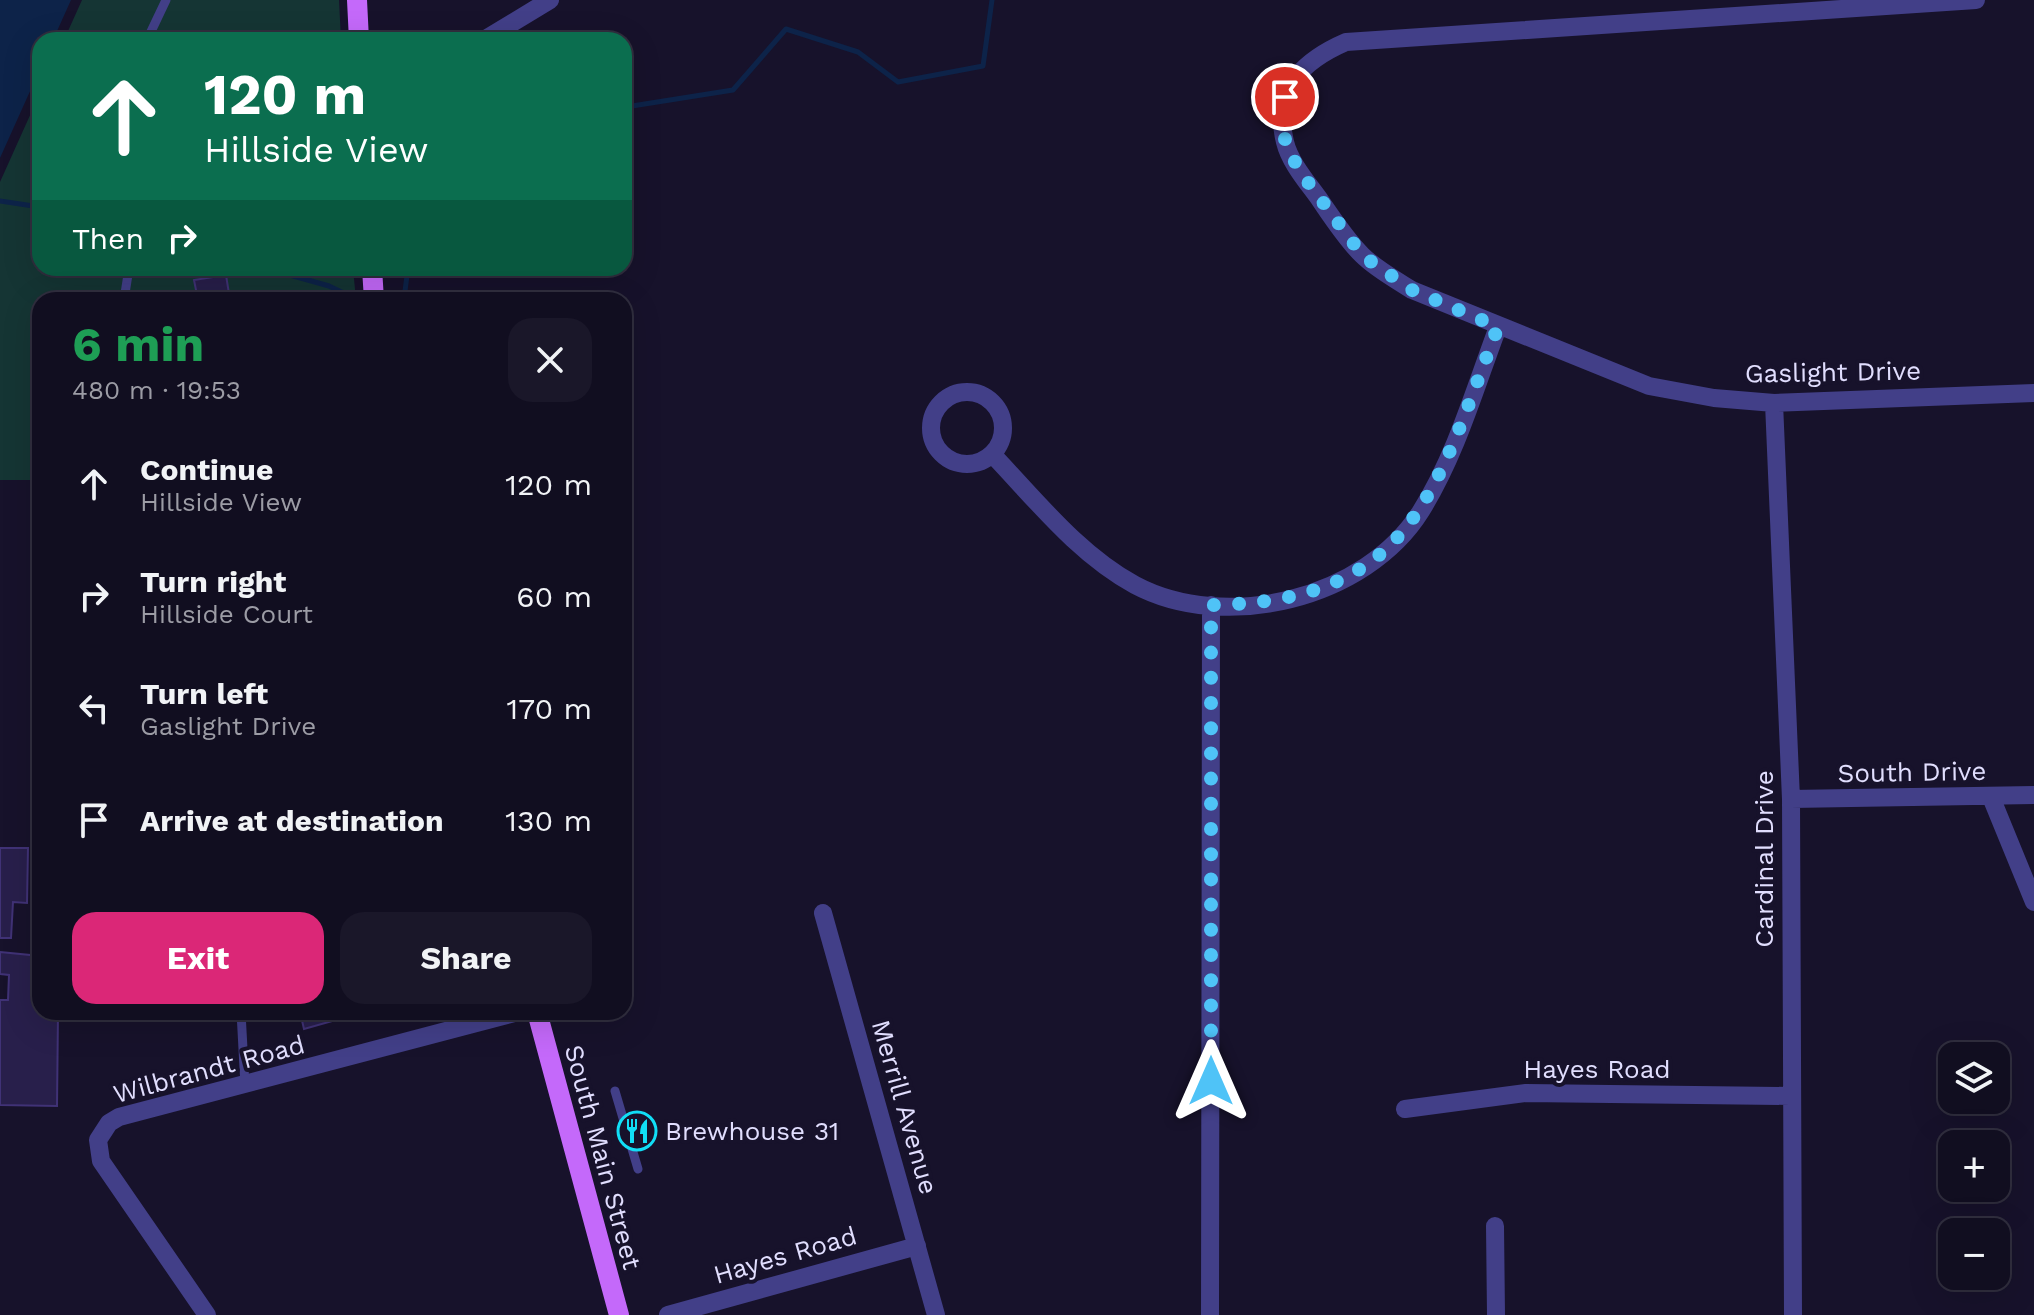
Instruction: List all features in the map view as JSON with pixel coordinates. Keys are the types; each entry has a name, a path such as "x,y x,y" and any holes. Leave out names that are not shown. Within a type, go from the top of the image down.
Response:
{"main road":[{"path":"357,0 359,32"},
{"name":"South Main Street","path":"539,1020 619,1315"}],"street":[{"path":"497,32 550,0"},
{"name":"Gaslight Drive","path":"1976,0 1346,42 1307,63 1285,97 1285,142 1299,170 1363,256 1412,290 1649,386 1714,398 1774,403 2034,393"},
{"path":"992,454 1072,538 1136,585 1174,600 1211,605 1263,604 1311,594 1352,574 1389,548 1420,513 1444,466 1498,327"},
{"name":"Cardinal Drive","path":"1774,403 1791,799 1793,1315"},
{"path":"1210,1315 1211,605"},
{"name":"South Drive","path":"1791,799 2034,795"},
{"path":"1991,797 2034,902"},
{"name":"Merrill Avenue","path":"823,913 936,1315"},
{"name":"Wilbrandt Road","path":"207,1315 101,1161 98,1140 109,1123 128,1114 245,1086 488,1020"},
{"name":"Hayes Road","path":"1405,1109 1526,1093 1790,1096"},
{"path":"1495,1226 1496,1315"},
{"name":"Hayes Road","path":"668,1315 917,1246"}],"lane":[{"path":"151,32 166,0"},
{"path":"241,1020 245,1086"},
{"path":"615,1091 638,1169"}],"green space":[{"path":"82,0 339,0 341,32 68,32"},
{"path":"32,111 32,276 354,276 355,292 32,292 32,480 0,480 0,182"}],"water":[{"path":"0,0 71,0 57,32 32,32 32,87 0,158"}],"building":[{"path":"226,276 229,292 196,292 194,280"},
{"path":"0,848 28,848 27,903 13,902 11,938 0,938"},
{"path":"0,952 32,955 32,1020 58,1020 57,1106 0,1105 0,1000 8,1000 9,975 0,974"},
{"path":"302,1020 336,1020 304,1029"}],"waterway":[{"path":"632,106 733,90 786,29 858,52 898,82 983,66 992,0"},
{"path":"0,201 32,206"},
{"path":"293,276 342,292"},
{"path":"405,291 407,276"}],"place":[{"name":"Brewhouse 31","path":"637,1131"}],"route":[{"path":"1211,1081 1211,605 1263,604 1311,594 1352,574 1389,548 1420,513 1444,466 1498,327 1412,290 1363,256 1299,170 1285,142 1285,97"}]}
